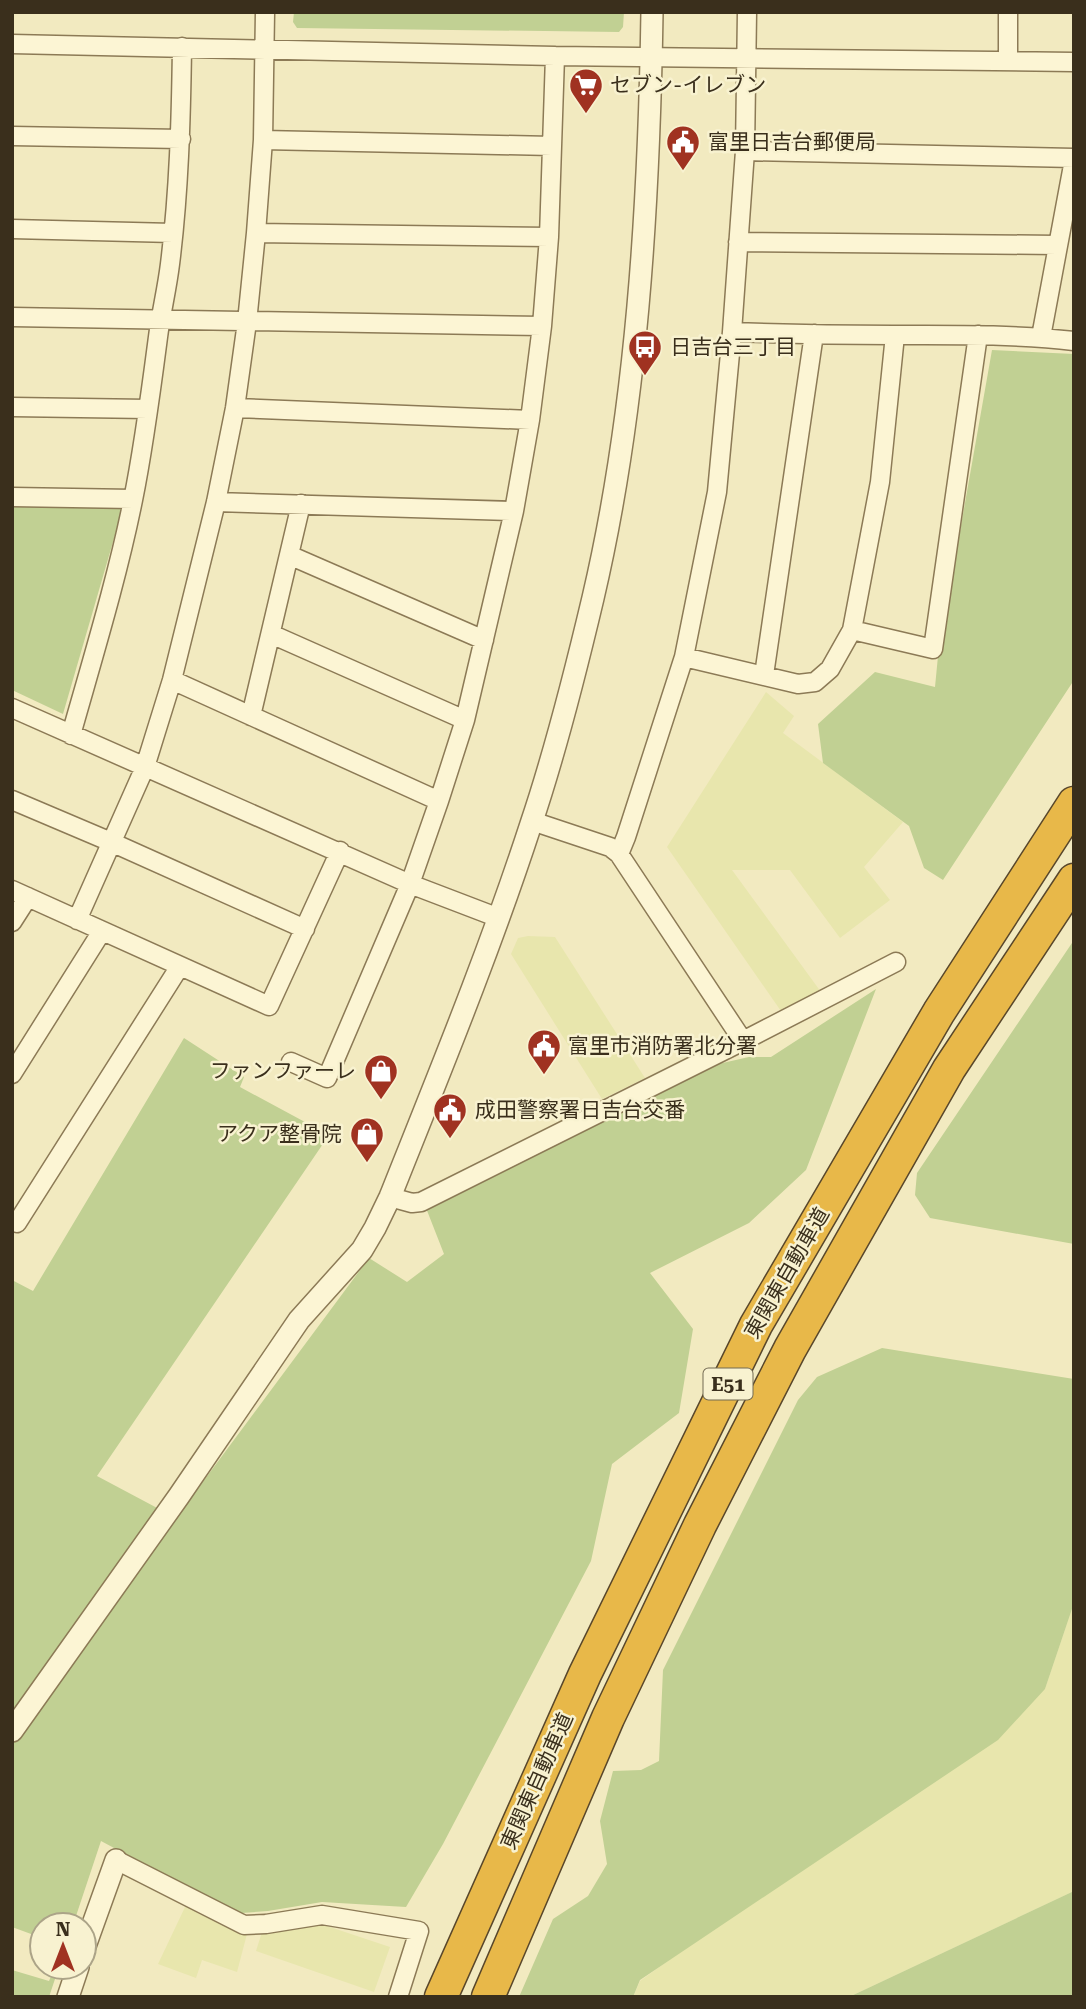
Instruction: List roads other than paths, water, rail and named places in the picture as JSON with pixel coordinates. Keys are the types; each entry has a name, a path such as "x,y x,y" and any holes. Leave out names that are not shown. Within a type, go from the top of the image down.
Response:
{"highway":[{"name":"東関東自動車道","path":"441,1997 585,1674 756,1325 939,1012 1074,803"},
{"name":"東関東自動車道","path":"488,1997 608,1718 700,1525 790,1349 949,1069 1074,880"}],"street":[{"path":"77,920 145,767 172,680 216,502 235,408 257,233 263,140 265,12"},
{"path":"12,1731 179,1496 299,1320 362,1250 376,1228 499,918 532,821 565,710 593,597 616,484 632,366 642,248 652,12"},
{"path":"619,854 684,657 717,492 745,151 747,12"},
{"path":"1008,12 1008,61"},
{"path":"12,44 555,56 1074,62"},
{"path":"71,735 113,587 133,499 148,409 170,267 181,139 182,47"},
{"path":"291,1062 327,1078 410,884 465,720 514,511 530,420 542,326 549,237 555,56"},
{"path":"12,136 181,139"},
{"path":"263,140 552,146"},
{"path":"745,151 1074,159 1041,337"},
{"path":"12,229 173,233"},
{"path":"257,233 549,237"},
{"path":"738,242 1057,246"},
{"path":"12,317 542,326"},
{"path":"732,332 978,335 1074,341"},
{"path":"764,675 814,334"},
{"path":"684,657 799,684 816,682 830,669 852,630 880,482 895,335"},
{"path":"852,630 933,649 978,335"},
{"path":"12,407 148,409"},
{"path":"235,408 530,420"},
{"path":"12,497 133,499"},
{"path":"216,502 514,511"},
{"path":"251,716 301,504"},
{"path":"289,555 484,640"},
{"path":"271,634 465,720"},
{"path":"172,680 439,801"},
{"path":"12,708 410,884 499,918"},
{"path":"12,800 304,929"},
{"path":"532,821 610,847 619,854 743,1041"},
{"path":"12,922 20,894 269,1006 340,851"},
{"path":"12,1074 102,931"},
{"path":"390,1198 412,1203 421,1202 896,962"},
{"path":"12,1221 17,1223 180,966"},
{"path":"98,1911 116,1860 244,1925 322,1915 419,1931 398,1997"}],"place":[{"name":"セブン-イレブン","path":"586,115"},
{"name":"富里日吉台郵便局","path":"683,172"},
{"name":"日吉台三丁目","path":"645,377"},
{"name":"富里市消防署北分署","path":"544,1076"},
{"name":"ファンファーレ","path":"381,1101"},
{"name":"成田警察署日吉台交番","path":"450,1140"},
{"name":"アクア整骨院","path":"367,1164"}]}
